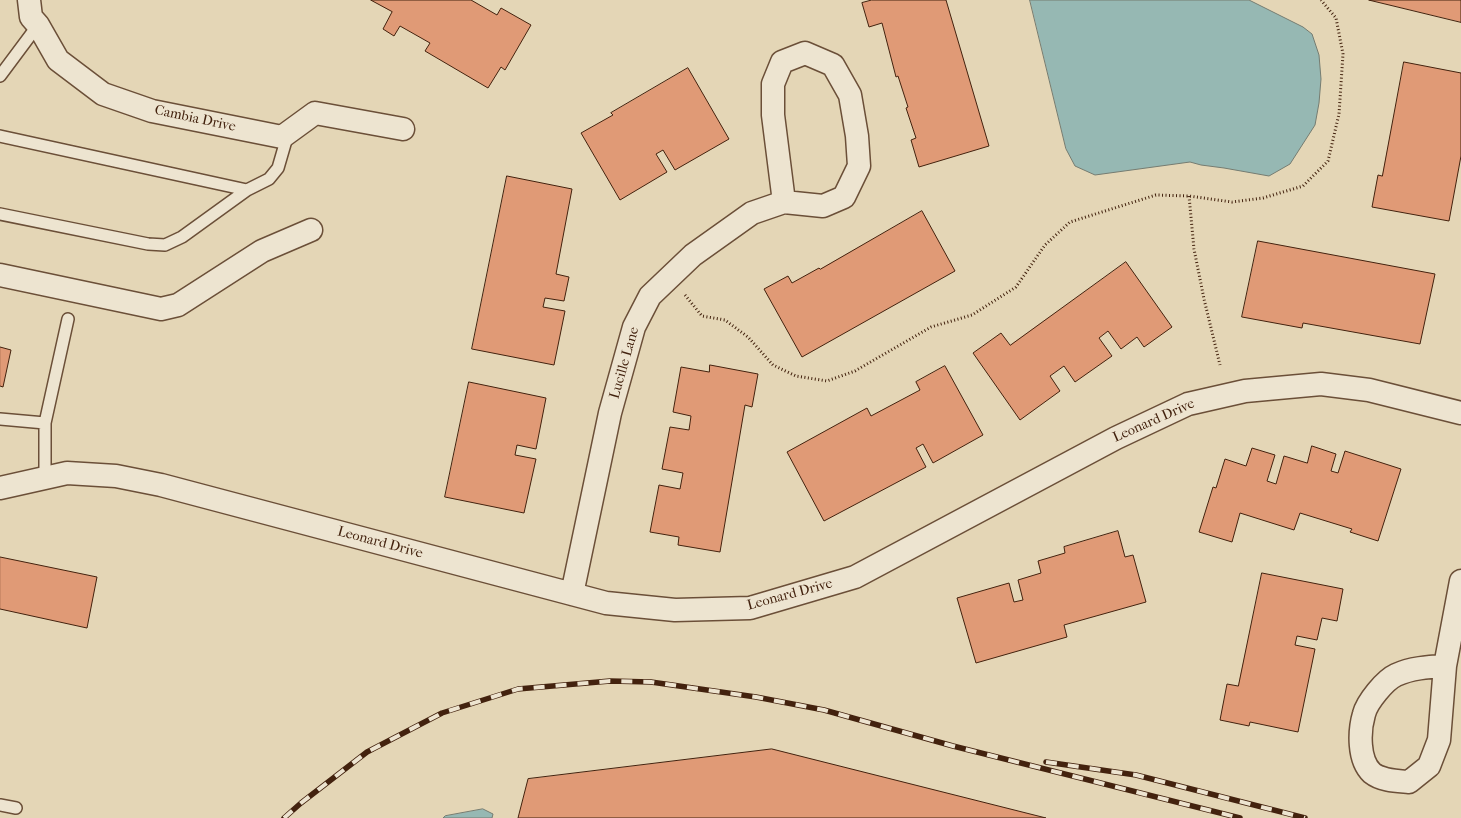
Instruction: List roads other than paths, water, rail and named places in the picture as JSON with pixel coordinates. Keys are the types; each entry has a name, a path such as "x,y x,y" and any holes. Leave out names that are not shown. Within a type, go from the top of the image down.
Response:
{"street":[{"name":"Cambia Drive","path":"29,0 31,17 38,25 58,60 103,94 152,111 282,137"},
{"name":"Lucille Lane","path":"572,594 610,413 634,327 650,296 693,255 752,213 784,202 823,206 844,197 859,166 857,136 850,95 833,65 804,53 782,62 773,84 772,115 784,202"},
{"path":"282,137 315,113 403,129"},
{"path":"0,276 162,308 178,305 262,251 311,230"},
{"name":"Leonard Drive","path":"0,488 67,473 116,476 161,485 606,603 675,610 750,608 855,577 1116,438 1188,404 1245,391 1321,384 1370,390 1461,413"},
{"path":"1445,666 1412,669 1394,676 1374,695 1364,713 1360,740 1362,756 1372,773 1388,780 1409,782 1429,766 1439,740 1445,666 1461,581"}],"lane":[{"path":"0,76 38,25"},
{"path":"0,136 247,190"},
{"path":"0,214 148,244 165,245 182,237 247,190 269,179 278,168 285,144 282,137"},
{"path":"45,478 45,423 68,319"},
{"path":"0,419 45,423"},
{"path":"0,805 16,808"}],"water":[{"path":"1030,0 1249,0 1303,27 1312,34 1319,55 1321,79 1315,125 1290,164 1269,176 1190,162 1095,175 1075,166 1066,149"},
{"path":"483,809 493,814 492,818 443,818 445,816"}],"railway":[{"path":"284,818 367,752 442,713 518,689 610,681 651,682 756,697 824,710 953,746 1240,818"},
{"path":"1046,762 1136,775 1305,818"}]}
